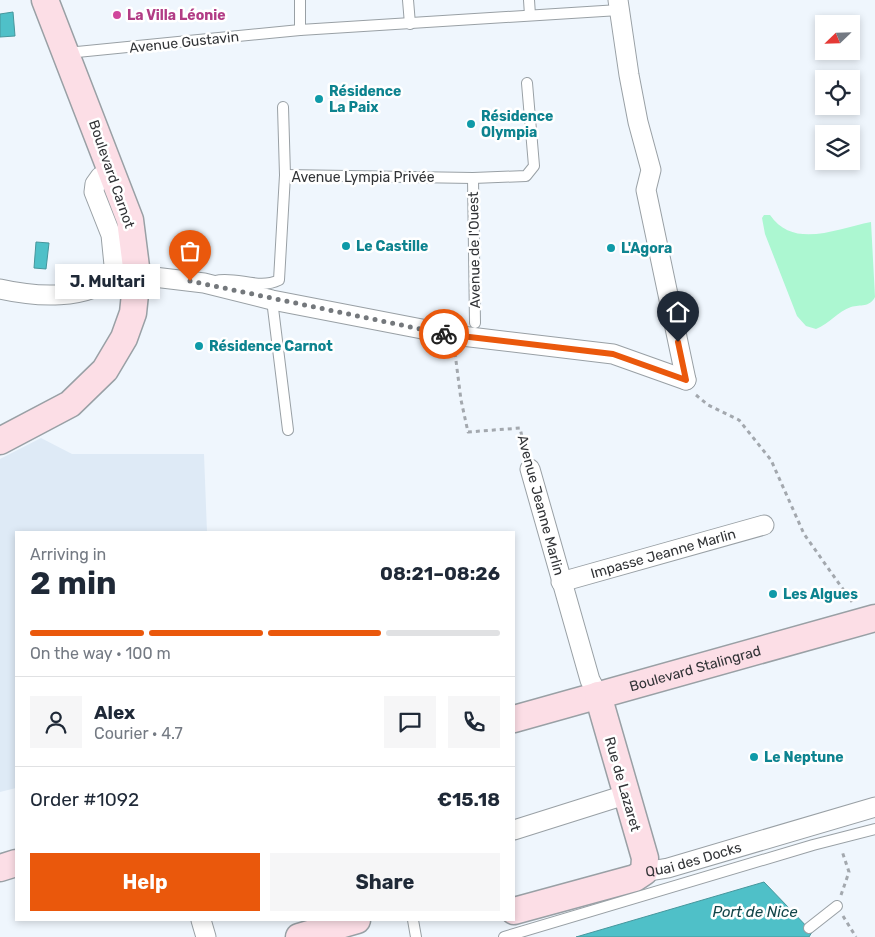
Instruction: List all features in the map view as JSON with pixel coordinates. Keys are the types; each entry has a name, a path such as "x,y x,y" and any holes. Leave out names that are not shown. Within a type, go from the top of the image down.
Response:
{"street":[{"name":"Boulevard Carnot","path":"0,441 70,404 105,370 124,338 130,322 138,275 130,220 113,170 45,0"},
{"path":"619,5 638,122 651,170 646,190 686,380"},
{"path":"0,289 30,294 82,292 98,287 115,275 111,235 94,192 95,184 100,177 113,170"},
{"path":"138,275 204,283 272,300 453,336 613,354 686,380"},
{"name":"Avenue Jeanne Marlin","path":"530,469 590,680 598,695"},
{"name":"Impasse Jeanne Marlin","path":"562,582 764,525"},
{"name":"Boulevard Stalingrad","path":"515,719 875,618"},
{"name":"Rue de Lazaret","path":"598,695 625,795 645,858 644,872"},
{"path":"515,830 625,795"},
{"name":"Quai des Docks","path":"515,911 635,878 644,872 668,868 875,807"},
{"path":"0,857 15,852"},
{"path":"0,868 15,864"},
{"path":"0,877 15,872"},
{"path":"201,921 206,937"},
{"path":"299,937 354,921"}],"lane":[{"path":"300,0 300,30"},
{"path":"408,0 410,24"},
{"path":"529,0 530,15"},
{"name":"Avenue Gustavin","path":"67,53 300,30 530,15 619,5"},
{"name":"Avenue Lympia Privée","path":"204,283 224,279 269,285 279,280 285,175 473,178 526,176 534,166 527,83"},
{"path":"283,107 285,175"},
{"name":"Avenue de l'Ouest","path":"473,178 475,323"},
{"path":"272,300 288,430"},
{"path":"504,937 838,838 875,829"},
{"path":"809,928 837,906"},
{"path":"414,921 416,937"}],"path":[{"name":"Avenue Jeanne Marlin","path":"453,336 461,400 468,432 520,428 530,469"},
{"path":"686,380 696,395 708,405 740,421 771,460 804,534 851,602"},
{"path":"838,838 848,872 837,906 856,937"}],"shaded area":[{"path":"41,438 72,454 204,454 207,531 15,531 15,788 0,792 0,459"}],"green space":[{"path":"764,215 770,215 780,226 791,232 804,234 831,232 871,222 875,297 873,300 867,304 846,309 816,329 806,326 797,316 765,234 762,218"}],"water":[{"path":"13,12 15,36 0,37 0,14"},
{"path":"36,242 49,243 46,269 34,268"},
{"name":"Port de Nice","path":"764,882 812,932 809,937 576,937"}],"way so far":[{"path":"190,281 272,300 444,334"}],"place":[{"name":"La Villa Léonie","path":"117,15"},
{"name":"Résidence La Paix","path":"319,99"},
{"name":"Résidence Olympia","path":"471,124"},
{"name":"Le Castille","path":"346,246"},
{"name":"L'Agora","path":"611,248"},
{"name":"J. Multari","path":"190,281"},
{"name":"Résidence Carnot","path":"199,346"},
{"name":"Les Algues","path":"773,594"},
{"name":"Le Neptune","path":"754,757"}],"route":[{"path":"444,334 613,354 686,380 678,342"}]}
